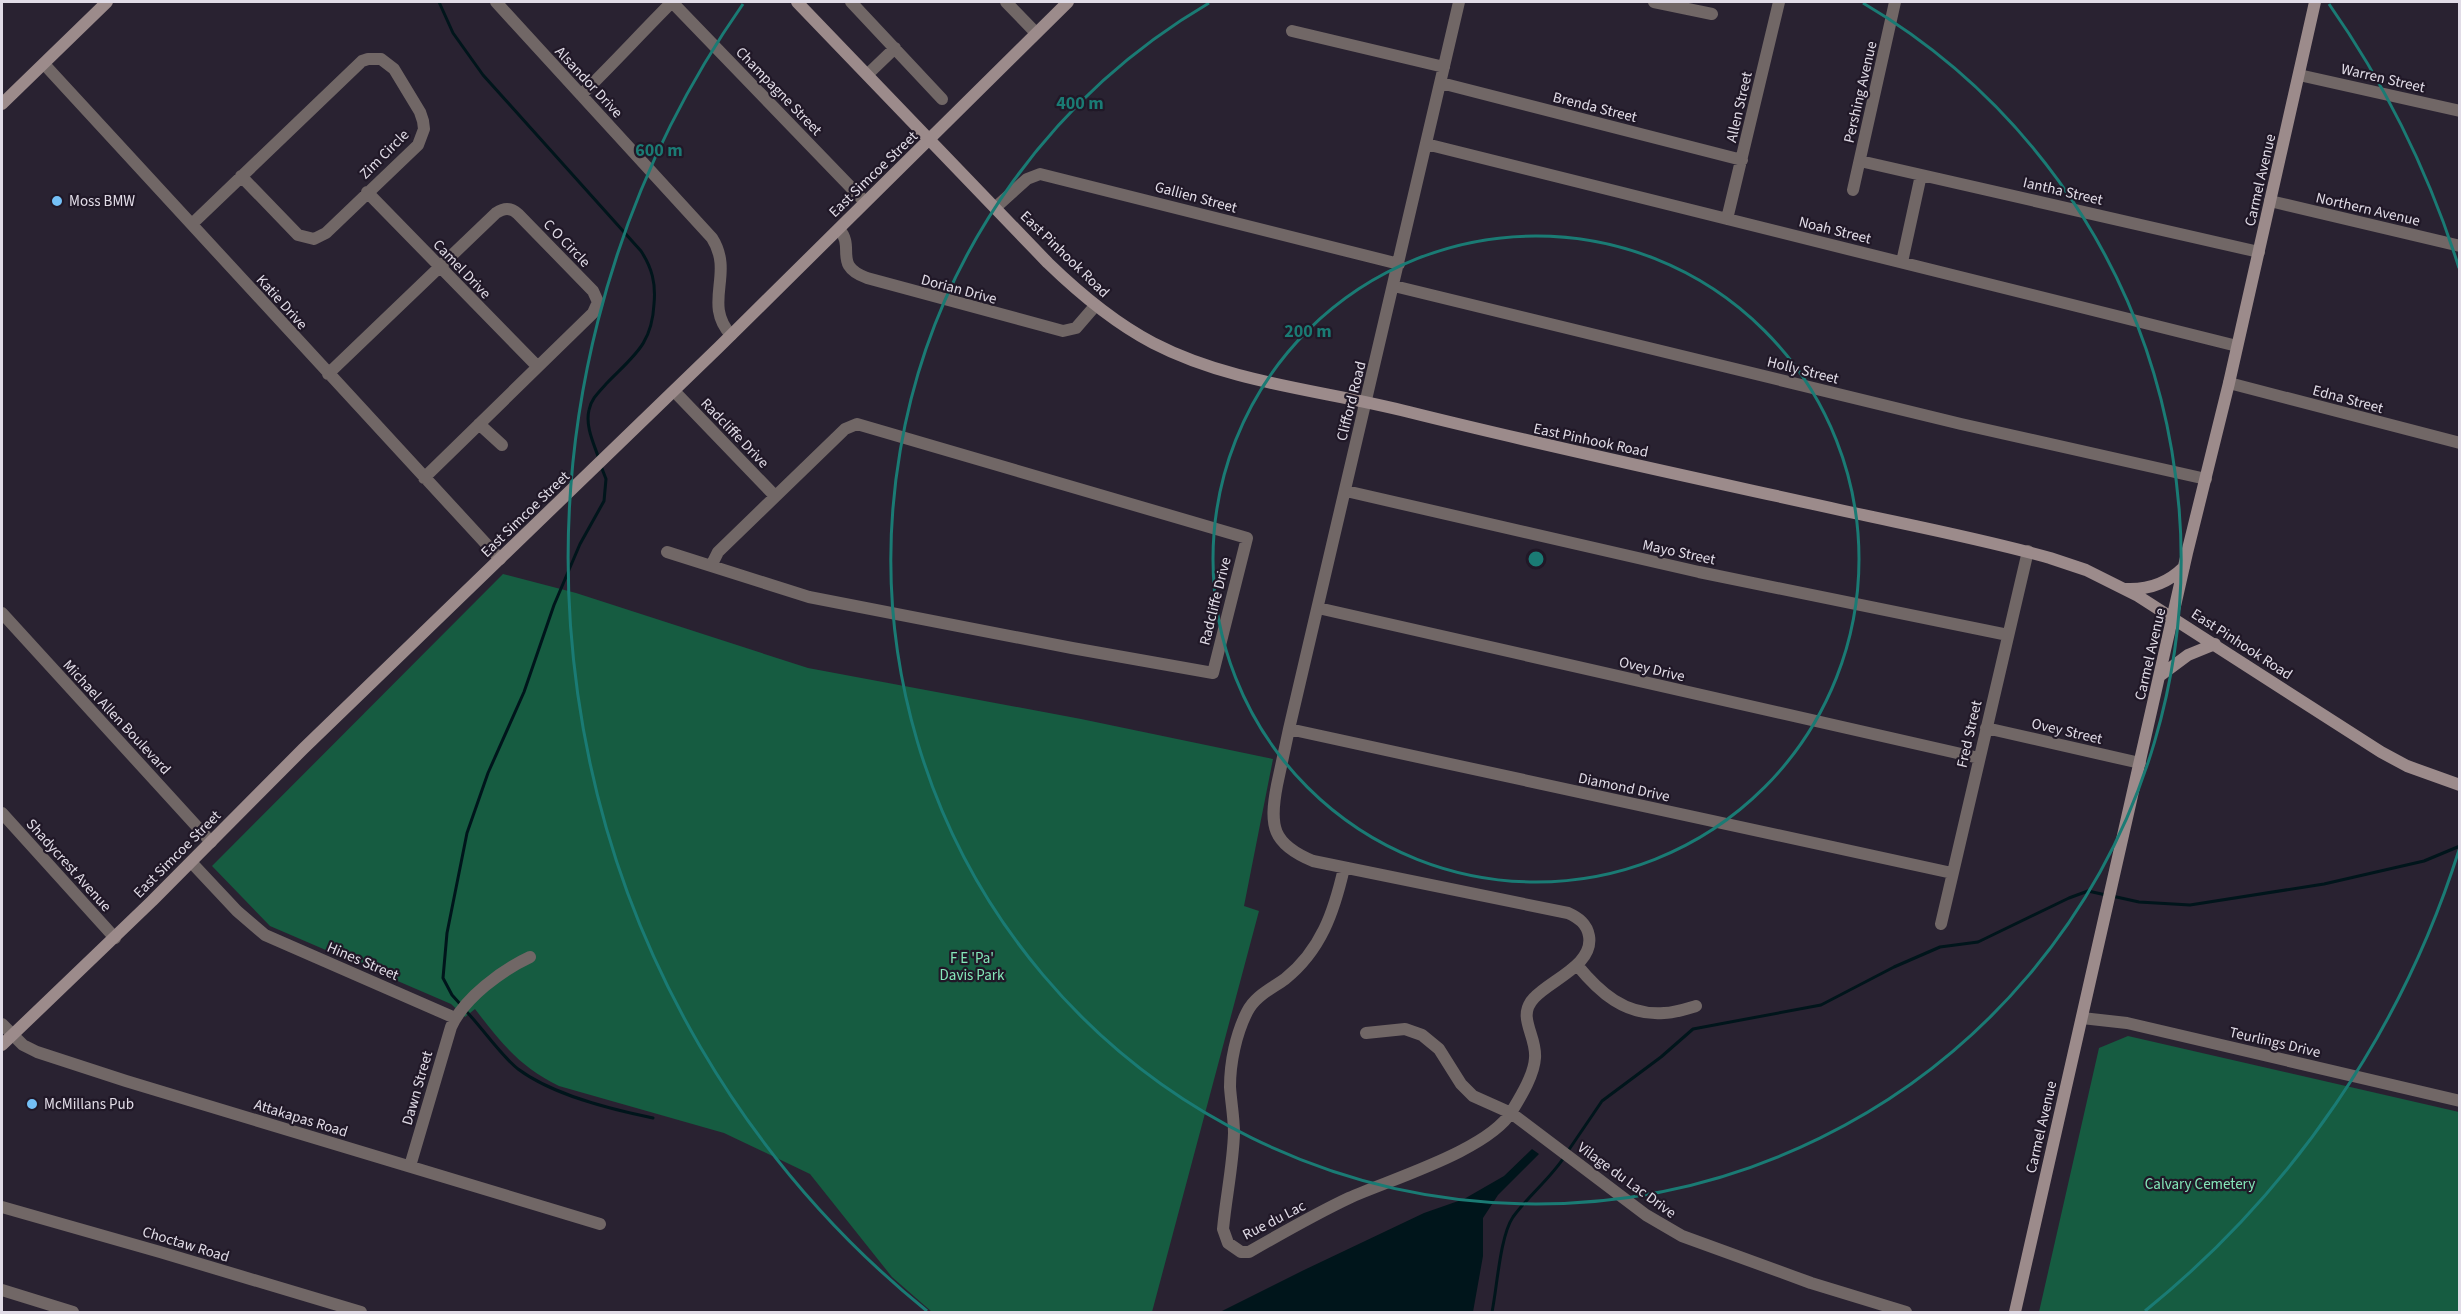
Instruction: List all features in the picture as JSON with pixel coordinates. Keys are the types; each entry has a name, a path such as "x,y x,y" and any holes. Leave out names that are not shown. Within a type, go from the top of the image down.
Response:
{"main road":[{"path":"2,104 107,2"},
{"name":"East Pinhook Road","path":"797,2 1048,263 1095,306 1155,344 1211,367 1366,401 1602,459 2028,551 2086,570 2125,589 2216,644 2381,752 2407,766 2460,784"},
{"name":"East Simcoe Street","path":"2,1046 115,938 295,757 674,391 1068,2"},
{"name":"Carmel Avenue","path":"2015,1312 2315,2"},
{"path":"2125,589 2154,586 2172,578 2184,567"},
{"path":"2161,675 2188,655 2216,644"}],"street":[{"name":"Alsandor Drive","path":"496,2 701,224 714,242 722,268 718,312 721,323 731,335"},
{"path":"580,95 622,56 638,36 672,2"},
{"name":"Champagne Street","path":"672,2 866,202"},
{"path":"851,2 942,99"},
{"path":"1006,2 1036,33"},
{"name":"Clifford Road","path":"1344,868 1313,861 1287,847 1274,829 1273,807 1459,2"},
{"path":"1654,2 1713,14"},
{"name":"Allen Street","path":"1727,219 1779,2"},
{"name":"Pershing Avenue","path":"1853,190 1895,2"},
{"path":"1292,31 1444,68"},
{"path":"868,75 895,48"},
{"name":"Zim Circle","path":"192,224 241,176 356,66 368,59 381,59 394,69 420,112 424,129 418,145 326,233 310,240 298,235 241,176"},
{"name":"Katie Drive","path":"44,64 500,559"},
{"name":"Warren Street","path":"2299,75 2460,111"},
{"name":"Brenda Street","path":"1441,82 1742,160"},
{"name":"Noah Street","path":"1426,144 2237,346"},
{"name":"Iantha Street","path":"1860,161 2259,252"},
{"name":"Gallien Street","path":"996,207 1027,179 1040,174 1399,264"},
{"path":"1902,262 1921,175"},
{"name":"Camel Drive","path":"368,192 537,366"},
{"name":"Northern Avenue","path":"2270,201 2460,246"},
{"name":"C O Circle","path":"328,374 496,213 507,209 518,214 593,291 597,298 593,313 424,478"},
{"name":"Dorian Drive","path":"839,229 845,238 844,257 847,265 856,274 867,278 1063,331 1076,328 1095,306"},
{"name":"Holly Street","path":"1394,286 1928,416 2206,479"},
{"name":"Edna Street","path":"2229,383 2460,443"},
{"name":"Radcliffe Drive","path":"674,391 775,496"},
{"path":"479,423 502,445"},
{"name":"Radcliffe Drive","path":"667,552 711,566 809,597 1213,673 1247,538 863,424 854,424 845,429 718,552 711,566"},
{"name":"Mayo Street","path":"1346,491 1687,569 2008,636"},
{"name":"Fred Street","path":"1941,924 2028,551"},
{"name":"Ovey Drive","path":"1318,608 1374,623 1979,758"},
{"name":"Michael Allen Boulevard","path":"2,613 211,842"},
{"name":"Ovey Street","path":"1986,728 2140,763"},
{"name":"Diamond Drive","path":"1290,729 1952,873"},
{"name":"Shadycrest Avenue","path":"2,813 115,938"},
{"name":"Hines Street","path":"191,862 237,910 265,935 456,1015"},
{"path":"1344,868 1568,913 1580,920 1589,935 1587,950 1577,965 1600,992 1627,1007 1662,1014 1696,1006"},
{"name":"Rue du Lac","path":"1344,868 1332,914 1320,940 1310,954 1285,978 1249,1007 1239,1031 1230,1086 1234,1133 1223,1229 1228,1244 1242,1252 1249,1251 1385,1182 1457,1154 1493,1130 1510,1113 1530,1075 1535,1058 1534,1045 1526,1017 1527,1009 1534,997 1577,965"},
{"path":"456,1015 506,969 530,957"},
{"name":"Dawn Street","path":"410,1166 456,1015"},
{"name":"Teurlings Drive","path":"2082,1018 2127,1023 2460,1101"},
{"name":"Attakapas Road","path":"2,1024 29,1048 59,1059 600,1224"},
{"name":"Vilage du Lac Drive","path":"1366,1034 1405,1029 1413,1031 1439,1049 1461,1084 1473,1096 1510,1113 1646,1215 1682,1236 1811,1283 1906,1312"},
{"name":"Choctaw Road","path":"2,1207 361,1312"},
{"path":"2,1290 73,1312"}],"green space":[{"name":"F E 'Pa' Davis Park","path":"503,574 576,593 808,668 1081,719 1273,759 1244,906 1259,911 1152,1312 932,1312 892,1277 810,1174 724,1133 559,1086 545,1079 512,1053 475,1009 465,1017 451,1004 270,926 212,866"},
{"name":"Calvary Cemetery","path":"2128,1036 2459,1112 2459,1312 2039,1312 2099,1048"}],"water":[{"path":"1532,1149 1539,1154 1498,1195 1483,1218 1483,1256 1473,1312 1220,1312 1424,1213 1464,1199 1504,1176"}],"waterway":[{"path":"439,2 453,33 483,75 641,251 648,264 654,282 654,304 645,340 633,357 598,393 590,406 589,429 599,459"},
{"path":"461,1005 452,995 443,978 447,933 467,833 488,773 524,692 554,605 580,544 604,501 606,479 601,466"},
{"path":"2112,896 2139,902 2190,905 2324,884 2424,861 2460,846"},
{"path":"1568,1151 1602,1101 1661,1057 1693,1029 1821,1005 1894,967 1940,947 1978,942 2088,891 2106,895"},
{"path":"465,1010 512,1064 532,1078 582,1100 653,1118"},
{"path":"1492,1312 1502,1249 1513,1217 1565,1156"}],"place":[{"name":"Moss BMW","path":"57,201"},
{"name":"McMillans Pub","path":"32,1104"}]}
